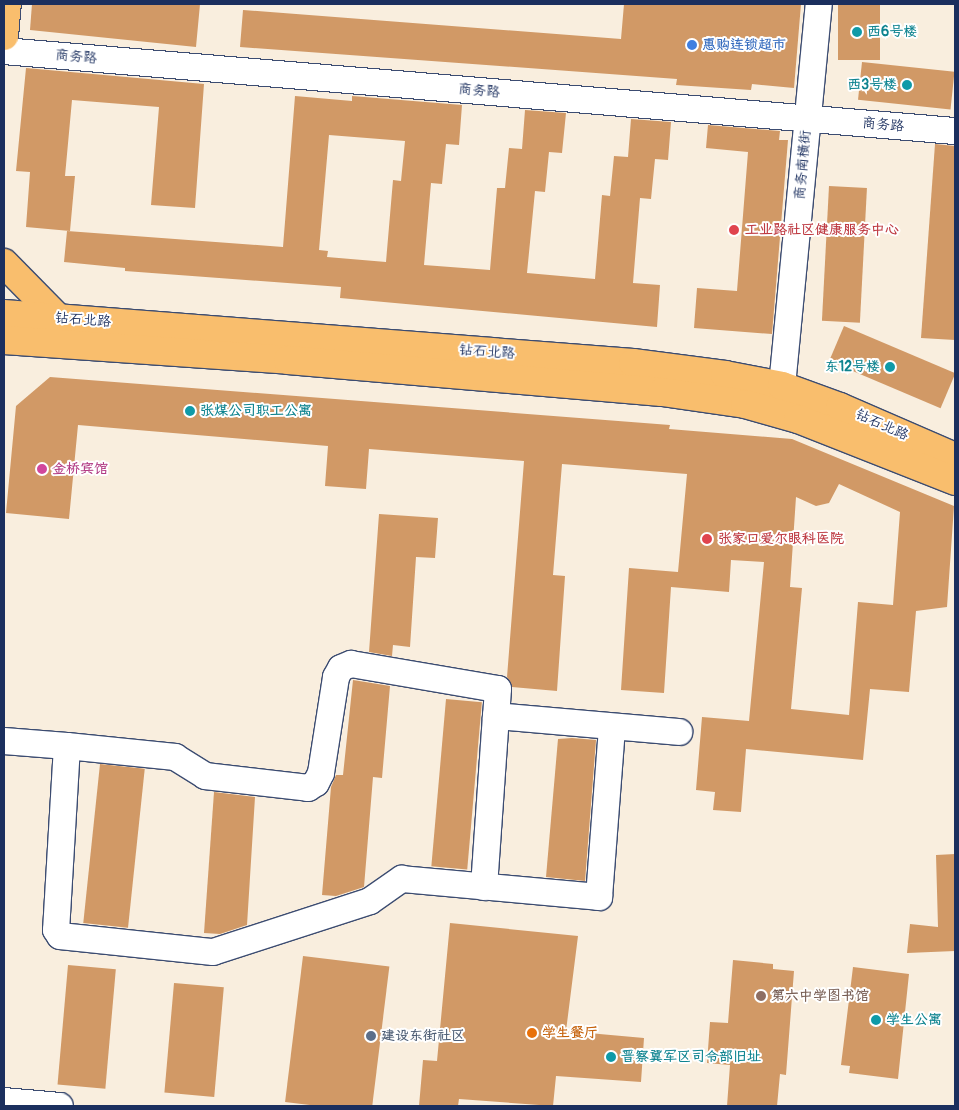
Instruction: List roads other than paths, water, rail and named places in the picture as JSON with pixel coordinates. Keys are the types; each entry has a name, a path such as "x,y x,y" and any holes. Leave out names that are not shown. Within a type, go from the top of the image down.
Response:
{"main road":[{"path":"4,36 7,4"},
{"path":"4,263 58,318"},
{"name":"钻石北路","path":"4,314 634,363 782,386 840,407 955,457"},
{"path":"4,352 17,341"},
{"name":"钻石北路","path":"17,341 612,388 745,404 798,419 955,481"}],"street":[{"path":"804,79 807,4"},
{"name":"商务南横街","path":"782,386 808,118 804,79 818,4"},
{"name":"商务路","path":"4,51 955,131"},
{"path":"4,741 174,757 205,776 308,788 316,782 322,773 336,676 341,668 351,664 498,689 484,887"},
{"path":"496,716 679,732"},
{"path":"67,746 56,930 68,939 213,952 370,901 402,879 599,897 612,727"},
{"path":"4,1101 60,1106"}],"place":[{"name":"西6号楼","path":"857,32"},
{"name":"惠购连锁超市","path":"692,45"},
{"name":"西3号楼","path":"907,85"},
{"name":"工业路社区健康服务中心","path":"734,230"},
{"name":"东12号楼","path":"890,367"},
{"name":"张煤公司职工公寓","path":"190,411"},
{"name":"金桥宾馆","path":"42,469"},
{"name":"张家口爱尔眼科医院","path":"707,539"},
{"name":"第六中学图书馆","path":"761,996"},
{"name":"学生公寓","path":"876,1020"},
{"name":"学生餐厅","path":"532,1033"},
{"name":"建设东街社区","path":"371,1036"},
{"name":"晋察冀军区司令部旧址","path":"611,1057"}]}
